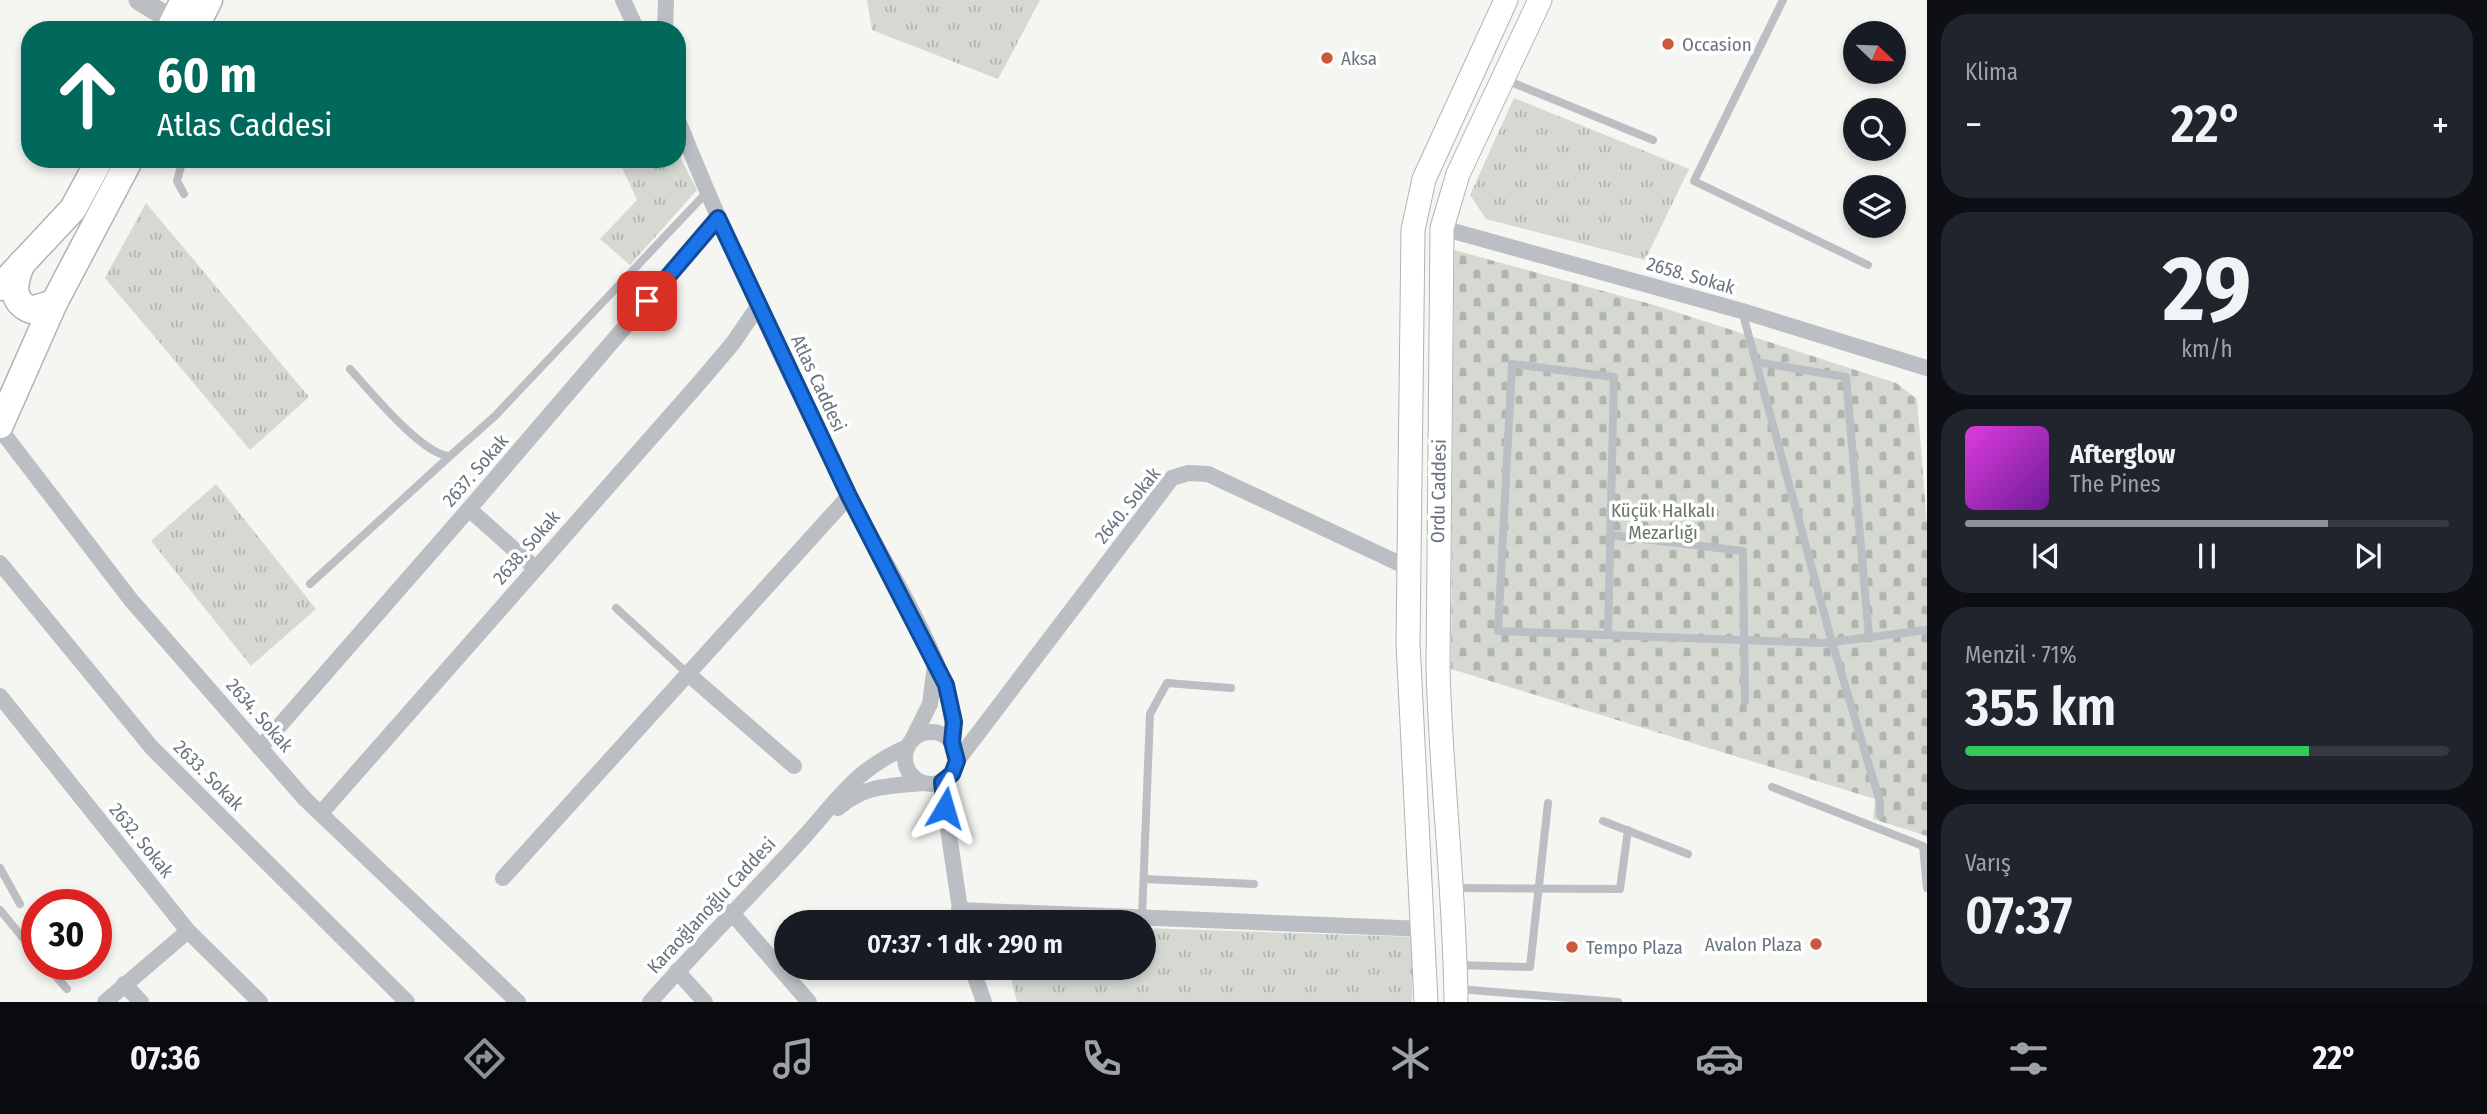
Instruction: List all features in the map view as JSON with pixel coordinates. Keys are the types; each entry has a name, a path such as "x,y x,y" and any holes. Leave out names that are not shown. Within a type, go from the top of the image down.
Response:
{"main road":[{"path":"180,20 209,0"},
{"name":"Ordu Caddesi","path":"1426,1002 1425,929 1410,719 1412,254 1417,203 1432,158 1506,0"},
{"name":"Ordu Caddesi","path":"1456,995 1453,888 1440,734 1438,669 1442,228 1458,174 1540,0"},
{"path":"0,287 73,209 95,168"},
{"path":"0,427 54,303 125,168"},
{"path":"25,258 15,277 17,299 31,310 54,303"}],"street":[{"path":"139,0 180,20"},
{"path":"622,0 632,21"},
{"path":"665,21 666,0"},
{"name":"Atlas Caddesi","path":"686,140 718,218 849,496 935,660 951,702 954,722 952,742"},
{"name":"2637. Sokak","path":"260,748 718,218"},
{"name":"2658. Sokak","path":"1442,228 1742,311 1927,368"},
{"name":"2638. Sokak","path":"321,813 733,344 759,305"},
{"name":"2634. Sokak","path":"0,427 131,600 260,748 321,813 518,1002"},
{"name":"2640. Sokak","path":"957,761 1172,478 1188,473 1208,474 1409,568"},
{"path":"503,878 849,496"},
{"path":"469,509 535,568"},
{"name":"2633. Sokak","path":"0,563 152,748 407,1002"},
{"path":"923,783 909,773 906,765 910,744 934,687 935,660"},
{"path":"687,673 794,766"},
{"name":"2632. Sokak","path":"0,696 188,931 260,1002"},
{"path":"937,733 952,742 957,761 952,774 942,782 870,788 854,794 804,837 845,788 869,768 910,744 919,735 937,733"},
{"path":"942,782 959,910"},
{"name":"Karaoğlanoğlu Caddesi","path":"650,1002 731,912 804,837"},
{"path":"731,912 809,1002"},
{"path":"1156,919 1425,929"},
{"path":"105,1002 188,931"},
{"path":"677,971 705,1002"},
{"path":"976,980 984,1002"},
{"path":"124,984 141,1002"}],"lane":[{"path":"1783,0 1694,181 1868,265"},
{"path":"1503,79 1653,140"},
{"path":"181,168 177,181 184,194"},
{"path":"310,584 495,416 707,192"},
{"path":"1742,311 1832,642 1880,802 1880,814"},
{"path":"1756,362 1846,377 1868,637"},
{"path":"1608,635 1614,377 1512,364 1498,631 1608,635 1746,640 1832,642 1927,630"},
{"path":"350,369 384,407 430,448 441,456 450,456"},
{"path":"1610,535 1743,551 1745,701"},
{"path":"616,608 687,673"},
{"path":"1142,910 1150,714 1167,683 1231,688"},
{"path":"1772,787 1923,846 1927,888"},
{"path":"1455,965 1530,967 1548,803"},
{"path":"1603,821 1688,854"},
{"path":"1453,888 1620,889 1628,830"},
{"path":"0,868 20,904"},
{"path":"1144,879 1254,884"},
{"path":"0,910 21,936"},
{"path":"58,980 66,989"},
{"path":"1456,995 1490,992 1618,1002"},
{"path":"1489,1002 1490,992"}],"green space":[{"path":"867,0 1040,0 998,79 872,30"},
{"path":"1514,98 1689,169 1645,260 1486,219 1470,195"},
{"path":"622,168 686,168 697,190 630,265 600,239 637,200"},
{"path":"146,203 309,397 250,450 105,278"},
{"name":"Küçük Halkalı Mezarlığı","path":"1454,250 1654,305 1896,383 1917,399 1927,525 1927,836 1873,819 1875,799 1451,669"},
{"path":"216,484 316,609 251,666 151,541"},
{"path":"1156,928 1413,937 1412,1002 1017,1002 1011,980 1156,980"}],"place":[{"name":"Occasion","path":"1668,44"},
{"name":"Aksa","path":"1327,58"},
{"name":"Avalon Plaza","path":"1816,944"},
{"name":"Tempo Plaza","path":"1572,947"}],"route":[{"path":"647,301 718,218 849,496 946,685 954,722 952,742 957,761 952,774 942,782 945,808"}]}
